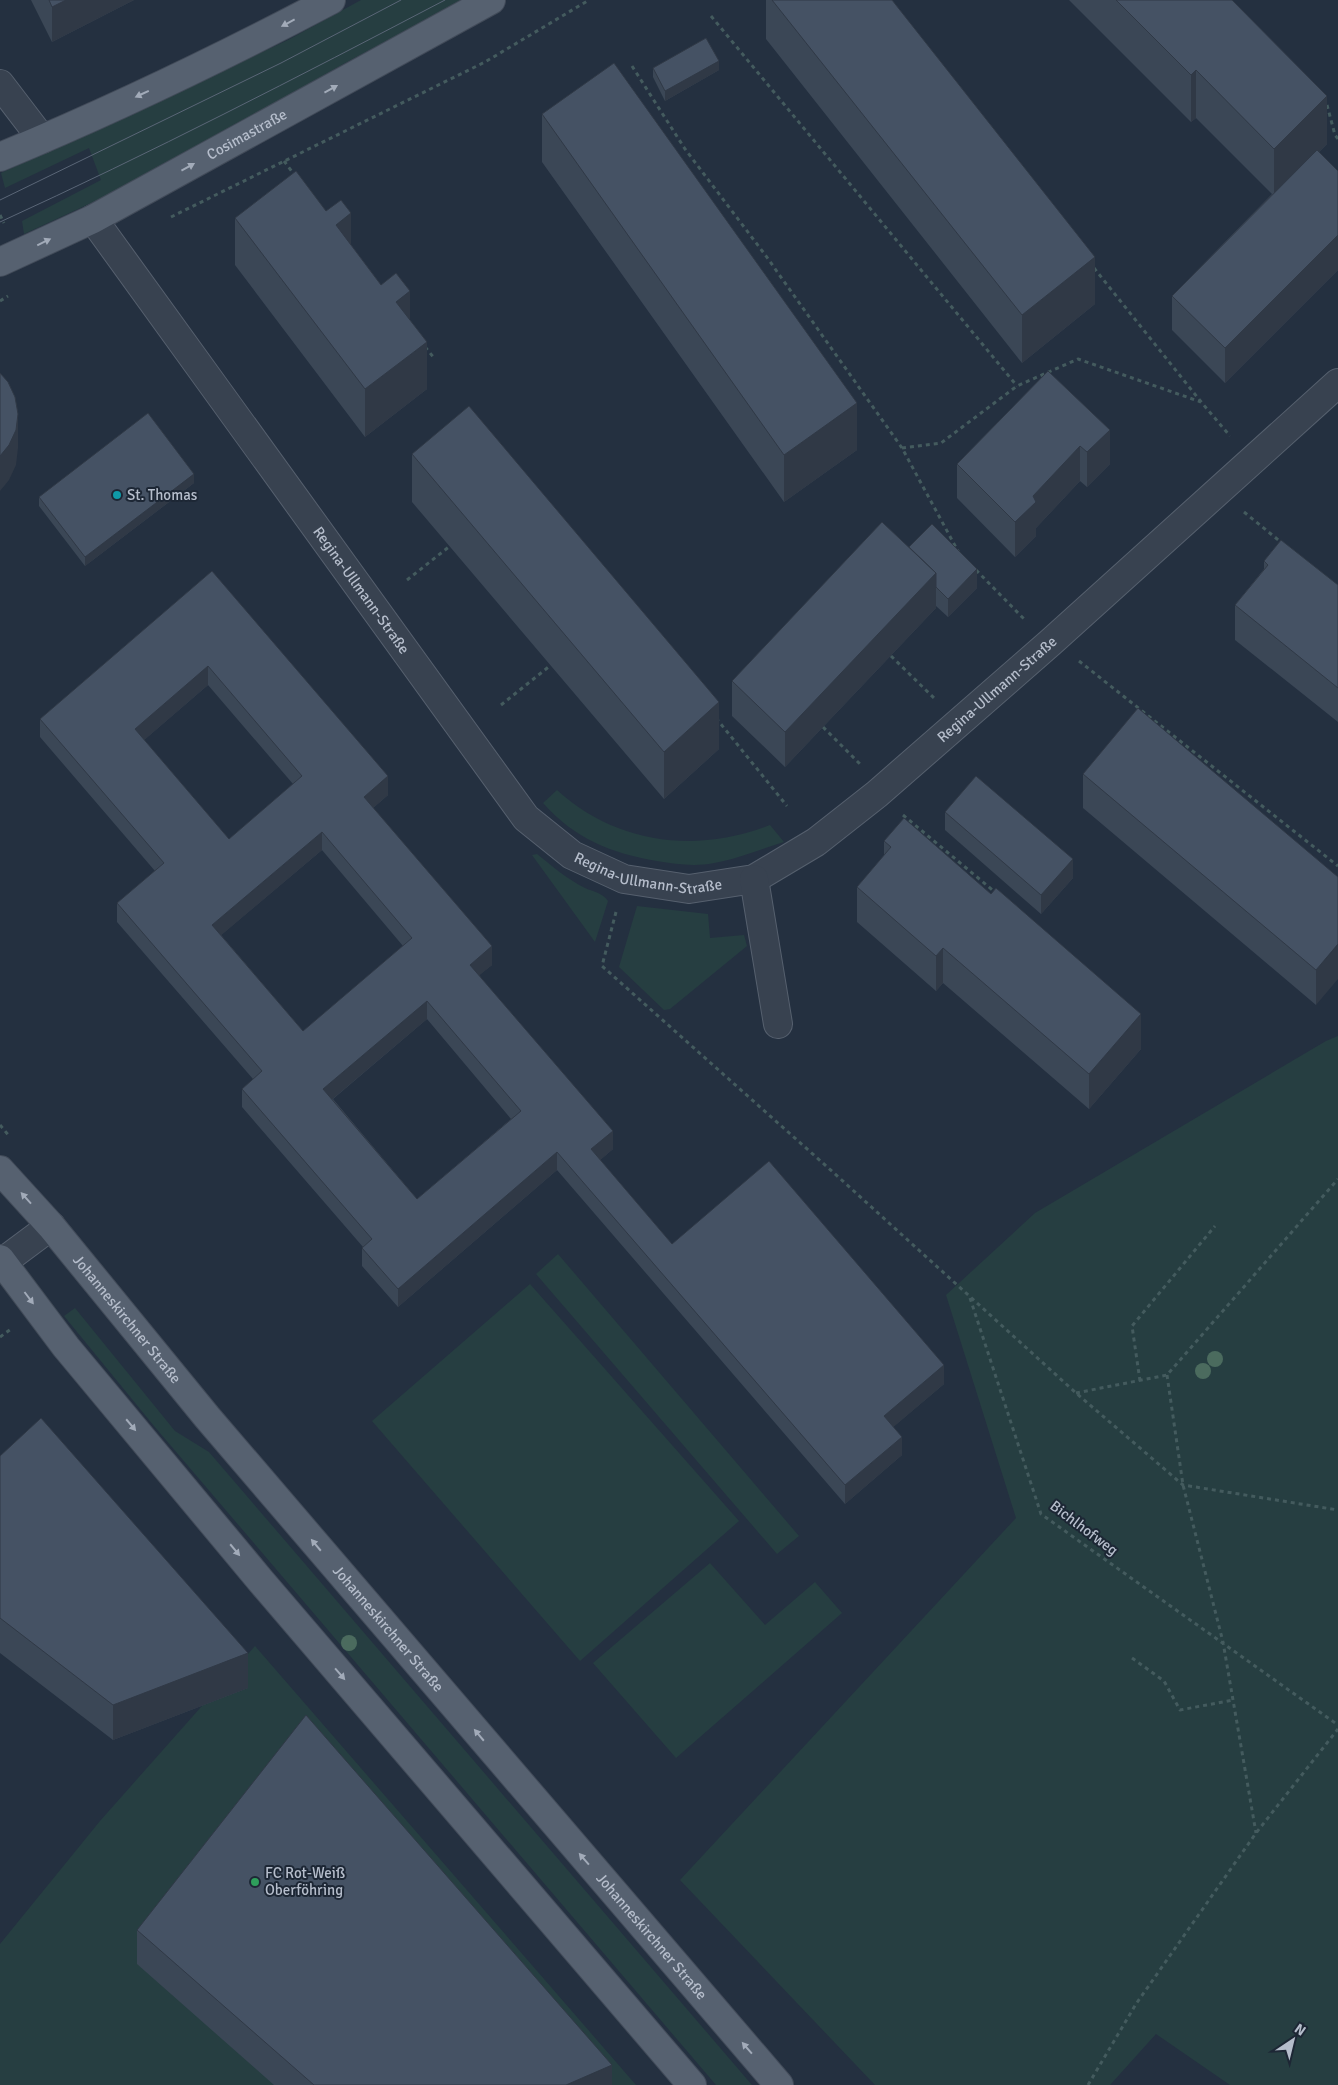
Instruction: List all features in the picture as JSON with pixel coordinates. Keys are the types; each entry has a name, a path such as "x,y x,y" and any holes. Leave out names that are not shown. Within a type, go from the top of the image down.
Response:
{"main road":[{"path":"0,157 101,113 266,35 331,0"},
{"name":"Cosimastraße","path":"0,262 93,218 491,0"},
{"name":"Johanneskirchner Straße","path":"0,1170 51,1226 207,1417 779,2085"},
{"path":"1,1262 66,1347 254,1573 692,2085"}],"street":[{"path":"0,84 42,139"},
{"name":"Regina-Ullmann-Straße","path":"93,218 526,818 572,855 624,879 689,889 754,879 816,842 884,788 1051,642 1338,384"},
{"path":"754,879 778,1024"},
{"path":"1,1262 51,1226"}],"path":[{"path":"171,218 485,62 589,0"},
{"path":"711,16 1017,386"},
{"path":"632,66 685,149 766,256 902,448 960,554"},
{"path":"1320,99 1327,106 1335,135 1338,138"},
{"path":"284,161 302,185"},
{"path":"1090,263 1202,403 1253,460"},
{"path":"0,300 15,293"},
{"path":"423,343 435,359"},
{"path":"902,448 941,443 1017,386 1078,359 1202,403"},
{"path":"1220,490 1251,519 1287,548"},
{"path":"407,580 450,546"},
{"path":"972,567 1016,613 1051,642 1085,665 1338,866"},
{"path":"891,656 958,723"},
{"path":"501,706 551,665"},
{"path":"710,710 787,806"},
{"path":"823,728 884,788"},
{"path":"905,817 1003,900"},
{"path":"624,879 602,966 834,1172 969,1298 1076,1393 1183,1485 1338,1510"},
{"path":"1076,1393 1167,1376 1338,1179"},
{"path":"1140,1381 1132,1326 1215,1226"},
{"name":"Bichlhofweg","path":"969,1298 1041,1514 1223,1642 1338,1727"},
{"path":"0,1337 12,1328"},
{"path":"1167,1376 1183,1485 1223,1642 1256,1833"},
{"path":"1132,1658 1164,1681 1180,1710 1233,1700"},
{"path":"1088,2085 1136,2004 1256,1833 1338,1727"}],"green space":[{"path":"361,0 464,0 347,62 128,186 24,234 22,221 101,180 89,148 5,188 1,173 288,40"},
{"path":"557,790 580,808 605,822 631,832 658,839 686,841 714,839 742,834 770,825 784,842 732,859 707,864 678,864 640,858 609,849 581,835 555,816 543,803"},
{"path":"537,854 572,881 601,894 608,901 595,942 532,855"},
{"path":"637,906 708,914 710,938 744,935 747,946 670,1009 664,1010 619,967"},
{"path":"1338,1036 1338,2085 1230,2085 1156,2034 1110,2085 875,2085 680,1880 1016,1518 946,1295 1035,1213 1326,1041"},
{"path":"558,1254 799,1536 777,1554 536,1274"},
{"path":"530,1284 739,1521 580,1661 372,1421"},
{"path":"75,1308 175,1431 209,1452 752,2085 716,2085 154,1426 64,1316"},
{"path":"710,1563 765,1625 815,1582 842,1613 676,1758 593,1663"},
{"name":"FC Rot-Weiß Oberföhring","path":"255,1646 636,2085 0,2085 0,1944 100,1821"}],"building":[{"path":"49,0 66,0 52,7"},
{"path":"772,0 892,0 1095,257 1022,315"},
{"path":"1116,0 1232,0 1327,96 1274,149 1196,70 1191,75"},
{"path":"706,38 719,61 665,91 653,68"},
{"path":"614,63 857,403 784,455 542,114"},
{"path":"1317,150 1338,171 1338,235 1225,348 1172,296"},
{"path":"296,171 326,211 341,200 351,213 336,225 381,285 396,273 410,291 396,302 427,342 365,389 235,218"},
{"path":"1048,371 1110,430 1087,452 1080,446 1033,496 1036,502 1015,522 957,464"},
{"path":"0,373 8,382 15,397 18,414 16,430 9,445 0,456"},
{"path":"469,406 719,702 664,752 412,454"},
{"name":"St. Thomas","path":"148,413 194,474 85,557 39,497"},
{"path":"882,522 936,573 785,732 732,681"},
{"path":"932,524 977,569 948,599 936,587 936,573 909,547"},
{"path":"1281,540 1338,585 1338,688 1235,605 1268,565 1264,561"},
{"path":"212,571 388,776 364,797 492,946 470,965 613,1131 591,1149 672,1244 769,1161 944,1365 884,1416 902,1437 845,1485 557,1152 398,1289 362,1248 372,1239 242,1089 262,1071 117,903 164,863 40,719","holes":["208,666 302,776 229,839 135,729","322,832 412,938 303,1031 212,925","427,1001 521,1111 417,1199 323,1089"]},
{"path":"1138,708 1338,877 1338,944 1316,970 1083,774"},
{"path":"976,776 1073,859 1041,895 945,812"},
{"path":"904,818 991,894 996,888 1141,1014 1089,1074 943,948 936,956 857,887 891,847 884,841"},
{"path":"41,1418 248,1653 113,1705 0,1618 0,1456"},
{"path":"306,1715 612,2065 566,2085 314,2085 137,1930"}],"tram line":[{"path":"0,200 281,63 401,0"},
{"path":"0,222 224,114 445,0"}],"place":[{"name":"St. Thomas","path":"117,495"},
{"name":"FC Rot-Weiß Oberföhring","path":"255,1882"}]}
